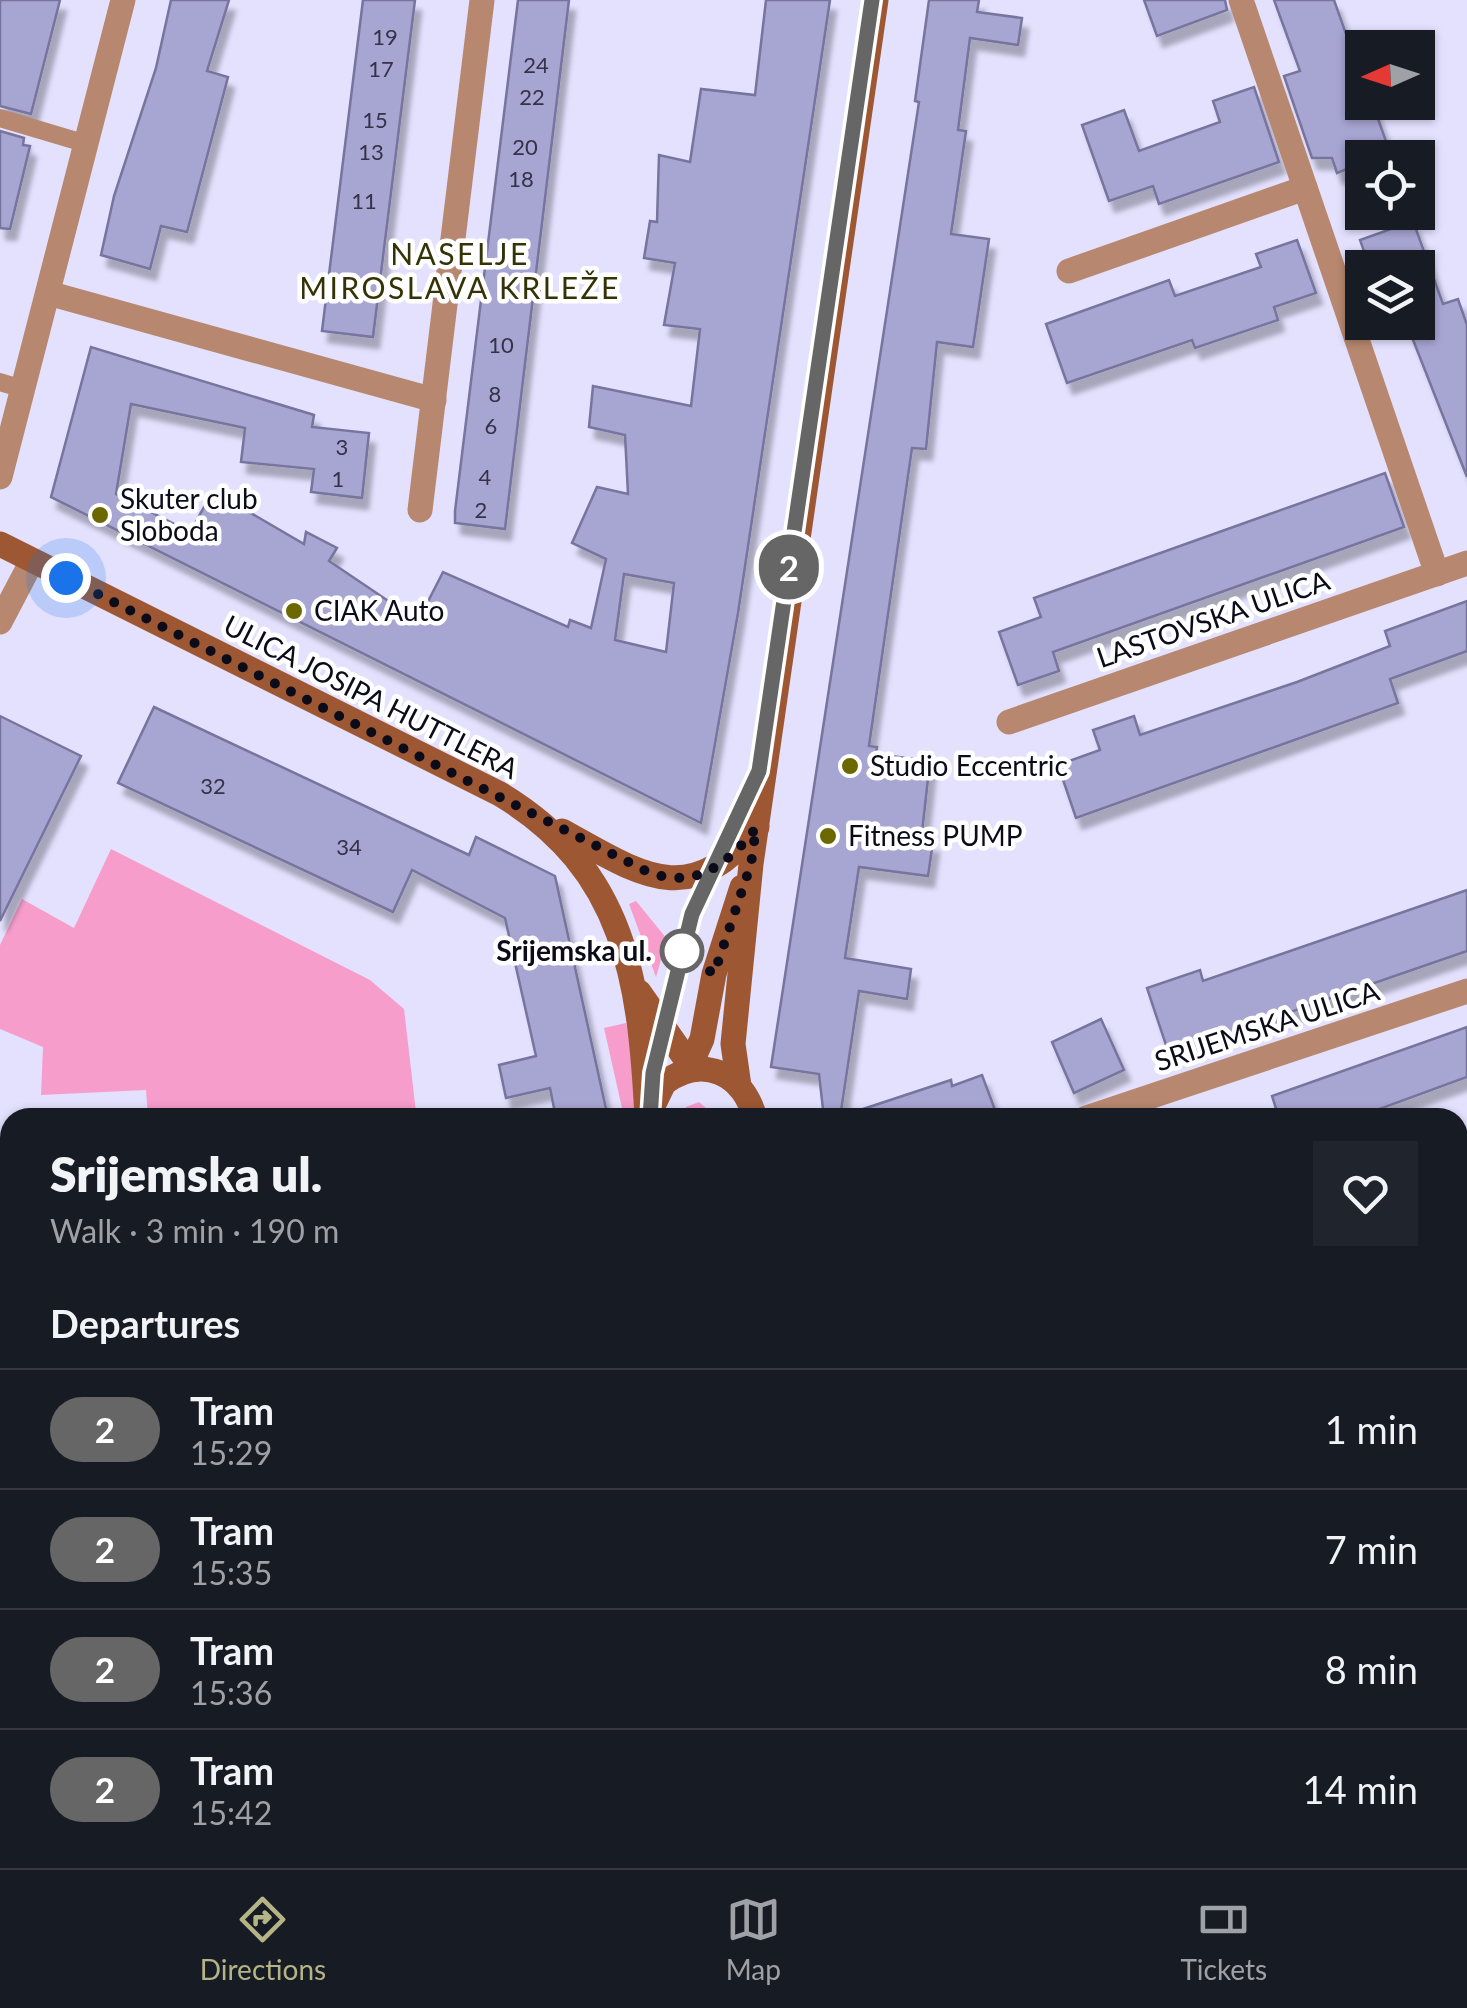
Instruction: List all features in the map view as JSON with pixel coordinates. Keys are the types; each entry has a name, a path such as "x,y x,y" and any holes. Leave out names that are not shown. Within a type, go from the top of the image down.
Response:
{"street":[{"path":"0,477 12,385 48,293 123,0"},
{"path":"420,510 482,0"},
{"path":"750,1108 739,1086 733,1044 751,864 876,0"},
{"path":"1241,0 1437,574"},
{"path":"1069,271 1305,188"},
{"path":"48,293 434,400"},
{"name":"ULICA JOSIPA HUTTLERA","path":"0,544 500,794 538,818 568,846 599,886 619,931 634,983 647,1108"},
{"path":"0,622 32,561"},
{"name":"LASTOVSKA ULICA","path":"1009,722 1467,563"},
{"path":"538,818 648,872 677,880 710,872 756,828"},
{"path":"694,1067 723,942 751,864"},
{"name":"ULICA JOSIPA HUTTLERA","path":"634,983 694,1067"},
{"name":"SRIJEMSKA ULICA","path":"1127,1108 1467,991"},
{"path":"652,1108 658,1090 694,1067 720,1071 739,1086"}],"lane":[{"path":"0,118 87,144"}],"shaded area":[{"path":"111,849 370,980 404,1009 416,1108 147,1108 146,1090 41,1095 43,1047 0,1029 0,945 22,899 74,928"},
{"path":"636,901 667,939 656,977 629,904"},
{"path":"626,1023 637,1074 636,1108 622,1108 604,1028"},
{"path":"699,1102 706,1108 686,1108"}],"building":[{"path":"0,0 60,0 31,114 0,106"},
{"path":"171,0 229,0 207,71 228,77 187,232 161,226 150,269 101,255 114,196 156,68"},
{"path":"363,0 415,0 373,337 322,331"},
{"path":"518,0 569,0 505,529 455,523 455,511"},
{"path":"766,0 830,0 738,613 701,823 51,497 91,347 314,415 312,427 369,433 362,498 311,492 314,469 241,462 245,428 131,404 116,494 190,532 213,491 304,544 306,532 337,548 329,561 418,621 443,572 568,627 570,620 591,628 606,559 572,543 597,487 628,494 625,435 589,427 593,386 691,406 700,329 664,325 675,263 644,258 650,221 657,222 659,155 690,162 701,89 755,95","holes":["624,574 674,583 666,652 615,640"]},
{"path":"929,0 979,0 977,12 1022,18 1018,45 970,38 958,130 966,131 951,234 989,239 973,347 937,342 926,449 912,448 869,746 877,747 876,754 930,761 921,841 933,842 928,876 859,867 845,958 911,969 907,999 859,991 841,1108 823,1108 819,1074 771,1067 919,102 915,101"},
{"path":"1144,0 1225,0 1227,10 1157,36"},
{"path":"1274,0 1334,0 1345,31 1345,120 1378,120 1386,140 1345,140 1345,170 1337,173 1332,158 1312,158 1284,76 1300,71"},
{"path":"1254,87 1279,162 1159,204 1153,186 1109,201 1082,125 1124,110 1139,151 1220,122 1213,101"},
{"path":"0,131 24,138 23,145 30,146 10,229 0,228"},
{"path":"1388,230 1416,230 1423,250 1364,250 1360,240"},
{"path":"1297,240 1316,293 1274,307 1278,320 1195,348 1192,340 1067,383 1046,324 1169,280 1175,296 1261,267 1256,254"},
{"path":"1435,282 1443,304 1458,299 1467,325 1467,477 1413,340 1435,340"},
{"path":"1385,473 1404,527 1053,652 1059,671 1018,685 999,632 1041,617 1034,598"},
{"path":"1467,601 1467,651 1390,679 1398,703 1076,818 1058,765 1100,750 1093,730 1134,716 1140,735 1297,682 1390,646 1385,631"},
{"path":"154,707 469,855 476,837 555,876 606,1108 554,1108 550,1088 506,1098 499,1065 536,1056 505,918 412,870 393,912 118,783"},
{"path":"0,716 81,756 0,921"},
{"path":"1467,890 1467,951 1169,1054 1147,988 1200,970 1203,981"},
{"path":"1101,1019 1124,1070 1074,1093 1052,1042"},
{"path":"1467,1027 1467,1077 1382,1108 1276,1108 1272,1096"},
{"path":"982,1075 994,1108 866,1108 951,1080 952,1086"}],"tram line":[{"path":"651,1108 653,1073 692,915 759,771 872,0"},
{"name":"2","path":"650,1108 653,1073 692,914 759,771 872,0"}],"place":[{"name":"Skuter club Sloboda","path":"100,515"},
{"name":"CIAK Auto","path":"294,611"},
{"name":"Studio Eccentric","path":"850,766"},
{"name":"Fitness PUMP","path":"828,836"},
{"name":"Srijemska ul.","path":"682,951"}],"district":[{"name":"NASELJE MIROSLAVA KRLEŽE","path":"460,272"}],"route":[{"path":"66,578 500,794 577,839 664,878 688,879 710,872 742,846 756,828 751,864 714,974 682,951"}]}
